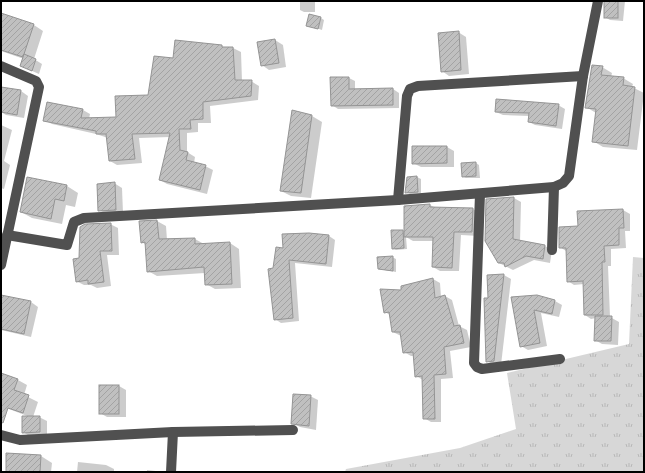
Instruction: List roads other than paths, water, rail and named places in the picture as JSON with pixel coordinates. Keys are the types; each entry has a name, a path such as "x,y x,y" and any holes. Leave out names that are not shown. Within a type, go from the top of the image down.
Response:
{"street":[{"path":"7,235 67,245 74,222 84,218 398,200 554,187 563,183 569,176 583,76 598,1"},
{"path":"1,66 36,81 39,87 1,265"},
{"path":"398,200 407,96 410,89 418,86 583,76"},
{"path":"552,250 554,187"},
{"path":"480,194 474,362 477,367 482,369 560,359"},
{"path":"1,434 20,440 173,432 293,430"},
{"path":"171,472 173,432"}]}
